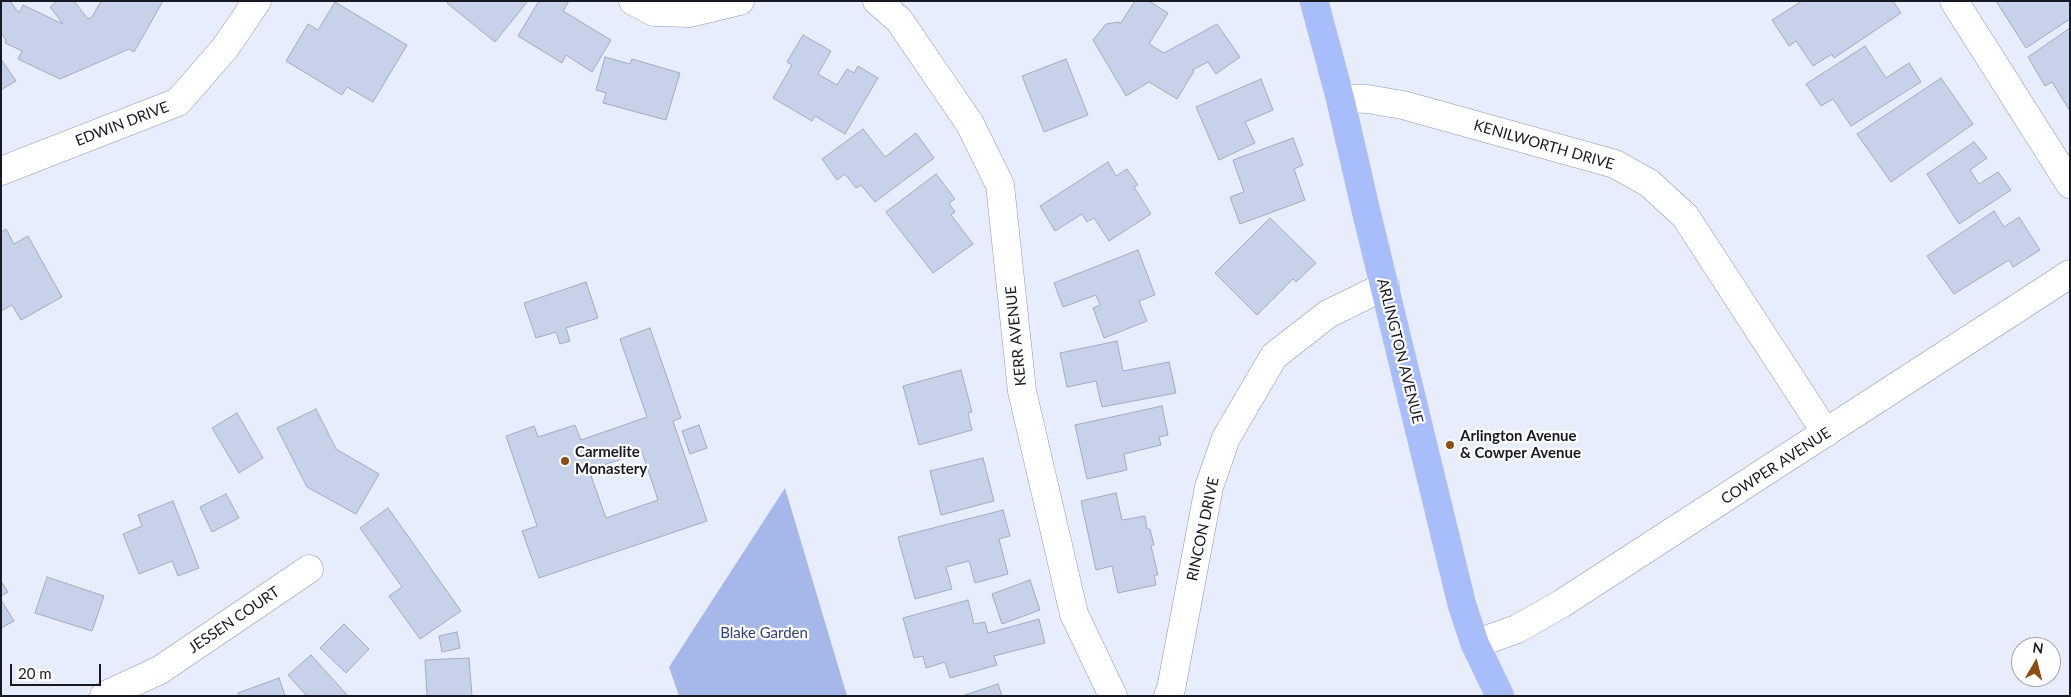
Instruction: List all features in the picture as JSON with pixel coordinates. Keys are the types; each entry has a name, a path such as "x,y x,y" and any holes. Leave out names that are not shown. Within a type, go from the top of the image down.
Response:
{"main road":[{"name":"ARLINGTON AVENUE","path":"1314,1 1340,98 1462,605 1475,644 1500,696"}],"street":[{"name":"EDWIN DRIVE","path":"1,171 178,102 225,48 257,1"},
{"path":"633,1 654,12 690,12 740,1"},
{"name":"KERR AVENUE","path":"877,1 900,20 970,124 1000,185 1022,391 1074,614 1113,696"},
{"path":"1954,1 2070,184"},
{"name":"KENILWORTH DRIVE","path":"1340,98 1367,98 1403,105 1616,164 1649,183 1685,216 1826,433"},
{"name":"COWPER AVENUE","path":"1475,644 1517,630 1561,604 2070,274"},
{"name":"RINCON DRIVE","path":"1168,696 1173,680 1209,487 1226,438 1274,356 1328,314 1384,286"},
{"name":"JESSEN COURT","path":"104,696 160,670 309,569"}],"green space":[{"name":"Blake Garden","path":"785,488 847,696 679,696 669,667"}],"building":[{"path":"1,1 10,1 19,13 23,5 63,24 50,7 57,1 74,1 88,19 92,17 101,1 163,1 134,52 129,49 60,79 18,59 22,51 5,43 6,40 1,33"},
{"path":"449,1 528,1 495,42 447,3"},
{"path":"539,1 569,1 563,11 611,40 592,72 566,55 562,63 518,36"},
{"path":"1135,1 1149,1 1168,13 1149,44 1164,53 1217,24 1240,57 1216,74 1208,62 1192,70 1194,71 1177,99 1149,82 1126,96 1093,40 1106,24 1119,22 1120,24"},
{"path":"1802,1 1893,1 1901,13 1834,58 1832,54 1813,66 1796,41 1789,46 1772,20"},
{"path":"1996,1 2070,1 2070,19 2026,48"},
{"path":"335,2 407,45 373,102 347,87 342,95 286,61 308,24 318,30"},
{"path":"2070,28 2070,111 2052,82 2045,86 2028,57"},
{"path":"803,35 831,51 818,74 837,85 847,69 854,73 858,66 878,78 845,134 815,116 812,121 773,98 792,65 787,62"},
{"path":"1865,46 1886,78 1909,63 1921,82 1851,126 1833,99 1821,106 1806,84"},
{"path":"605,57 630,64 632,59 680,73 666,120 603,103 606,93 596,90"},
{"path":"1,59 16,81 1,90"},
{"path":"1066,59 1088,115 1044,132 1022,76"},
{"path":"1941,78 1973,124 1891,182 1857,134"},
{"path":"1261,79 1273,110 1245,122 1255,143 1219,160 1196,107"},
{"path":"863,129 885,157 916,133 934,158 875,202 861,185 856,188 845,174 837,180 822,159"},
{"path":"1293,138 1303,165 1294,169 1305,200 1240,224 1230,197 1244,192 1233,160"},
{"path":"1974,142 1987,158 1970,170 1979,184 1998,172 2011,190 1959,224 1927,174"},
{"path":"1108,162 1116,176 1127,169 1138,185 1134,187 1151,214 1109,241 1094,218 1087,222 1082,214 1055,231 1040,206"},
{"path":"936,174 955,199 949,203 955,212 951,215 973,244 933,273 886,212"},
{"path":"1994,211 2004,227 2019,217 2040,250 2013,267 2009,260 1954,294 1927,256"},
{"path":"1270,218 1316,263 1296,282 1293,279 1257,315 1215,273"},
{"path":"6,229 14,244 28,236 62,297 21,320 12,305 1,311 1,232"},
{"path":"1138,250 1155,295 1139,301 1147,321 1104,338 1093,308 1100,305 1096,295 1063,307 1054,283"},
{"path":"586,282 598,318 566,328 570,341 560,344 556,332 536,338 524,303"},
{"name":"Carmelite Monastery","path":"650,328 681,418 673,421 707,521 539,578 522,531 537,526 506,436 534,426 538,437 575,425 581,440 647,417 620,339","holes":["642,452 658,500 606,518 589,470"]},
{"path":"1117,341 1123,371 1169,362 1176,393 1102,407 1096,381 1067,387 1060,353"},
{"path":"961,370 972,412 968,413 972,430 919,445 903,386"},
{"path":"1162,406 1168,435 1159,437 1161,445 1124,454 1127,470 1087,479 1075,425"},
{"path":"316,409 336,449 379,474 356,514 307,487 277,428"},
{"path":"237,413 263,458 239,473 212,428"},
{"path":"699,425 707,448 690,454 682,431"},
{"path":"983,458 994,501 941,515 930,471"},
{"path":"1116,493 1122,520 1145,516 1147,529 1150,529 1154,545 1151,546 1158,575 1154,575 1156,585 1118,593 1112,566 1096,570 1081,501"},
{"path":"226,494 239,518 212,532 200,507"},
{"path":"173,501 199,568 178,576 172,561 139,574 123,534 142,526 138,515"},
{"path":"388,508 461,611 420,639 389,596 402,587 360,528"},
{"path":"1003,510 1010,536 999,539 1008,574 975,583 969,561 946,567 952,589 915,599 898,537"},
{"path":"47,577 104,596 92,631 35,613"},
{"path":"1030,580 1040,610 1002,624 992,594"},
{"path":"1,581 8,592 1,596"},
{"path":"1,600 14,621 1,628"},
{"path":"968,600 974,624 985,622 988,633 1039,619 1045,643 994,656 997,665 950,678 945,662 926,668 923,656 914,658 903,618"},
{"path":"344,624 369,649 346,673 320,648"},
{"path":"457,632 460,648 442,652 439,636"},
{"path":"311,655 348,696 303,696 306,695 288,675"},
{"path":"469,658 472,696 427,696 425,660"},
{"path":"279,678 285,696 239,696 238,693"},
{"path":"998,684 1002,696 962,696"}],"place":[{"name":"Arlington Avenue & Cowper Avenue","path":"1450,445"},
{"name":"Carmelite Monastery","path":"565,461"}]}
